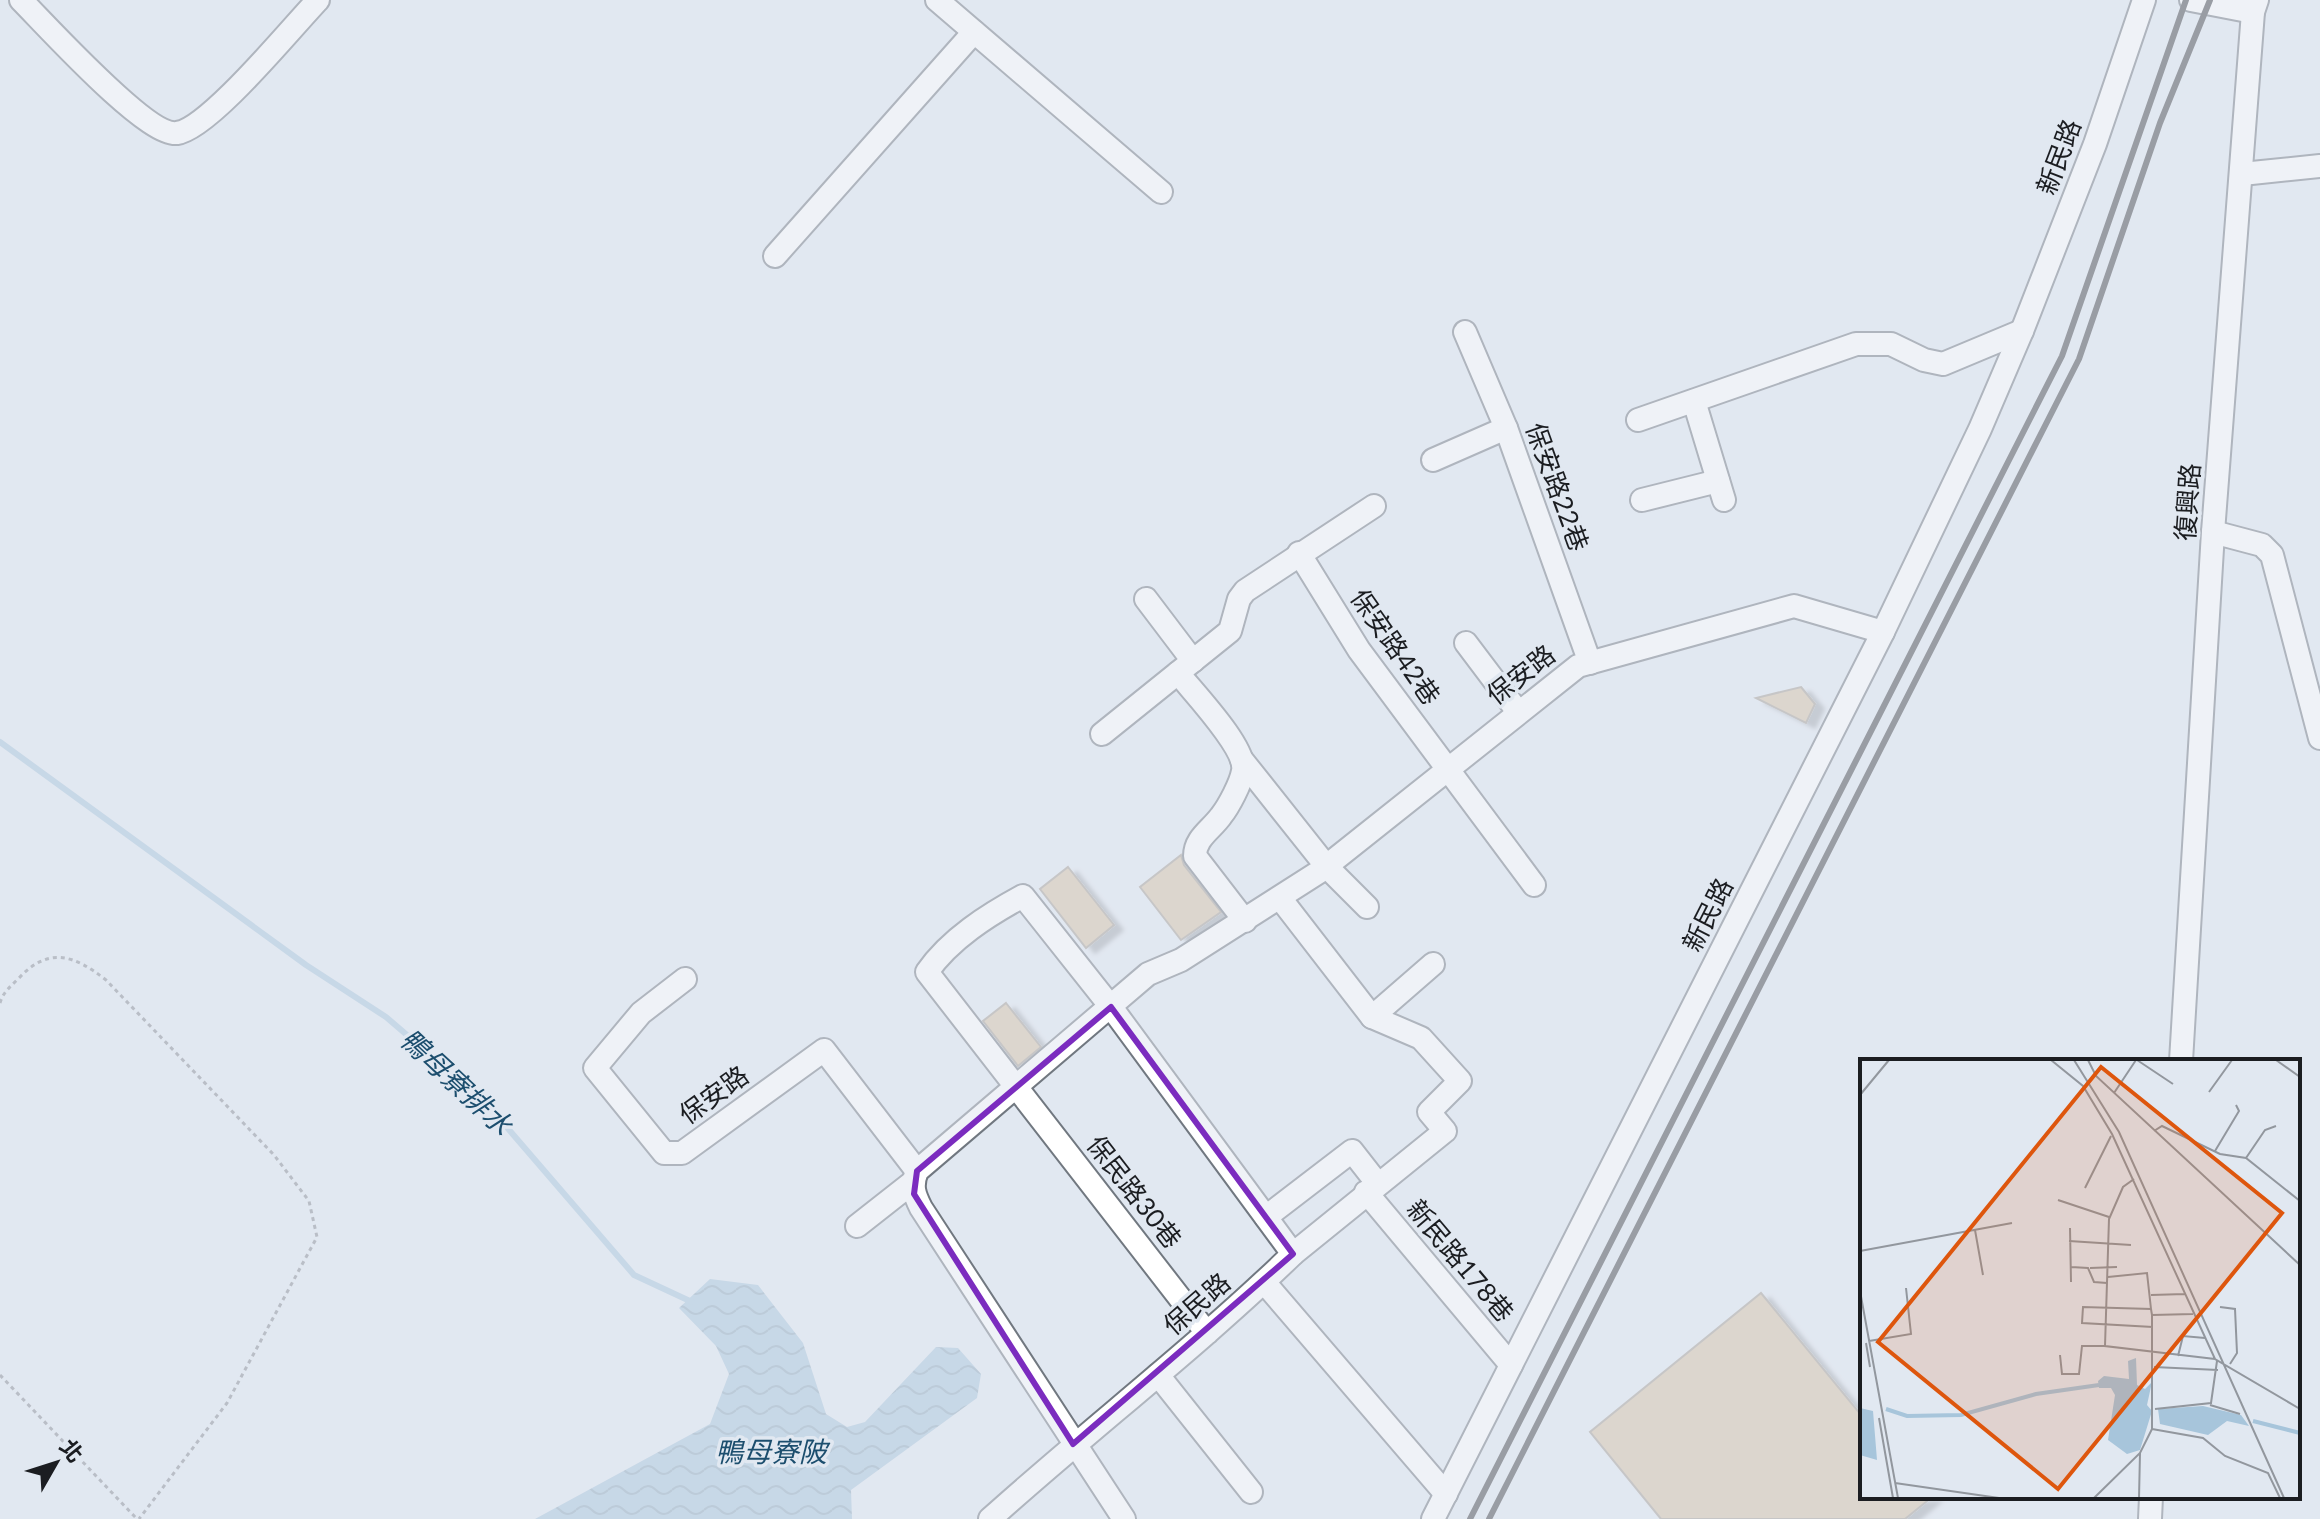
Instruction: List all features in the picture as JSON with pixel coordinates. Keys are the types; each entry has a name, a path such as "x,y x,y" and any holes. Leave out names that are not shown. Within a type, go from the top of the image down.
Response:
{"street":[{"path":"21,0 127,105 157,129 176,133 203,123 318,0"},
{"path":"937,0 1161,192"},
{"name":"新民路","path":"1433,1519 1883,632 2022,331 2095,144 2144,0"},
{"name":"復興路","path":"2181,1059 2213,532 2255,6 2191,0"},
{"path":"775,256 974,32"},
{"path":"2242,174 2320,166"},
{"path":"1638,420 1856,344 1891,344 1924,360 1943,364 2022,331"},
{"name":"保安路22巷","path":"1465,332 1506,428 1590,663"},
{"path":"1642,500 1721,490 1694,401"},
{"path":"1433,460 1506,428"},
{"path":"1102,734 1230,631 1239,599 1245,591 1374,506"},
{"path":"2213,532 2262,545 2272,555 2320,738"},
{"name":"保安路42巷","path":"1299,553 1359,650 1534,885"},
{"path":"1146,599 1242,760 1327,867 1367,907"},
{"name":"保安路","path":"915,1176 1148,974 1181,960 1327,867 1564,674 1590,663 1794,606 1883,632"},
{"path":"1466,643 1518,712"},
{"path":"1242,760 1243,771 1223,814 1200,838 1195,856 1245,921"},
{"path":"1017,1086 927,972 939,955 995,911 1023,896 1111,1007 1293,1254"},
{"path":"1264,1282 1371,1188 1445,1131 1429,1112 1460,1081 1421,1038 1372,1017 1280,898"},
{"path":"1372,1017 1433,964"},
{"name":"保安路","path":"685,979 641,1013 595,1068 664,1153 682,1153 824,1050 915,1176 921,1208 1124,1519"},
{"name":"保民路30巷","path":"1017,1086 1207,1333"},
{"name":"新民路178巷","path":"1266,1217 1352,1151 1371,1188 1511,1365"},
{"path":"857,1226 915,1176"},
{"name":"保民路","path":"990,1519 1017,1510 1073,1444 1264,1282 1446,1494"},
{"path":"1158,1375 1251,1492"},
{"path":"2150,1519 2151,1499"}],"path":[{"path":"0,1003 3,994 35,961 61,957 87,965 106,980 274,1155 309,1201 317,1237 227,1403 138,1519 0,1375"}],"highlighted area":[{"path":"1111,1007 1293,1254 1073,1444 914,1194 917,1171"}],"water":[{"name":"鴨母寮陂","path":"710,1279 758,1285 803,1343 826,1414 847,1427 865,1422 936,1347 958,1348 981,1374 977,1398 851,1490 852,1519 535,1519 710,1424 729,1374 716,1346 679,1308"}],"building":[{"path":"1801,687 1815,704 1806,723 1756,698"},
{"path":"1181,855 1184,865 1221,912 1181,940 1140,887"},
{"path":"1068,867 1114,925 1086,948 1040,889"},
{"path":"1006,1003 1041,1047 1018,1066 983,1021"},
{"path":"1761,1293 1860,1414 1860,1499 1930,1499 1905,1519 1661,1519 1590,1432"}],"waterway":[{"name":"鴨母寮排水","path":"0,742 306,965 386,1017 485,1102 634,1275 692,1302"}],"railway":[{"path":"1470,1519 2062,356 2186,0"},
{"path":"1489,1519 2079,359 2160,123 2210,0"}]}
